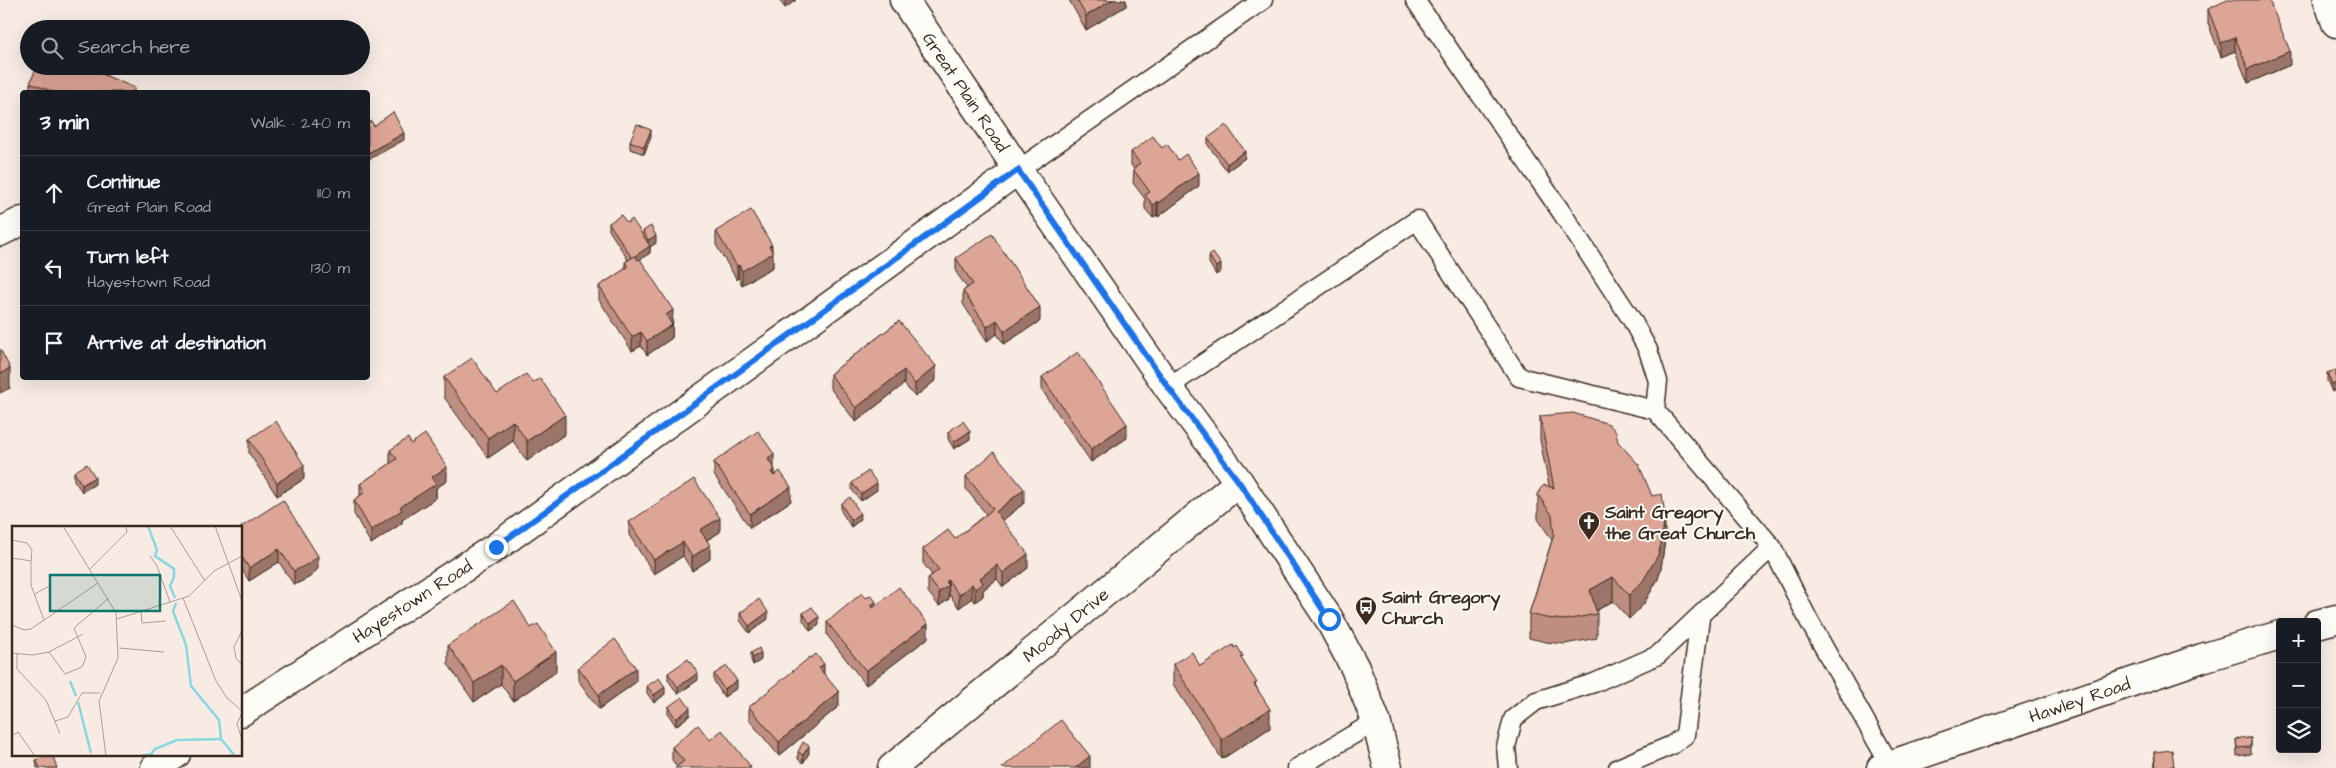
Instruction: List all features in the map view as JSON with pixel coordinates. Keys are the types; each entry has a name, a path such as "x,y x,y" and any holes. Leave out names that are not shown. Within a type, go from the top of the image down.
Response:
{"street":[{"name":"Great Plain Road","path":"904,0 1018,170 1168,387 1239,482 1329,619 1356,668 1376,722 1388,768"},
{"path":"2328,0 2336,23"},
{"name":"Hayestown Road","path":"242,711 496,547 1018,170"},
{"path":"0,232 20,221"},
{"name":"Moody Drive","path":"892,768 1239,482"},
{"path":"2321,623 2336,619"},
{"name":"Hawley Road","path":"1885,766 1918,762 2202,658 2276,636"},
{"path":"155,768 173,756"}],"lane":[{"path":"1018,170 1263,0"},
{"path":"1415,0 1562,213 1632,320 1648,350 1658,381 1655,410"},
{"path":"1168,387 1417,220 1519,377 1655,410 1772,547 1885,766"},
{"path":"1508,768 1506,747 1514,719 1521,713 1536,701 1594,683 1658,656 1700,618 1772,547"},
{"path":"1618,768 1672,745 1685,735 1700,618"},
{"path":"1297,768 1376,722"}],"building":[{"path":"1077,0 1112,0 1086,16"},
{"path":"2227,0 2269,0 2290,51 2248,69 2235,37 2221,43 2208,9"},
{"path":"33,75 104,75 135,88 134,90 49,90 30,83"},
{"path":"393,112 404,133 370,152 370,122 374,126"},
{"path":"637,124 651,130 644,147 630,141"},
{"path":"1226,125 1245,151 1227,164 1208,138"},
{"path":"1153,136 1162,148 1167,144 1178,160 1186,154 1199,173 1153,205 1145,195 1150,192 1133,169 1140,163 1131,152"},
{"path":"751,210 772,245 769,246 773,253 742,271 716,231"},
{"path":"621,215 627,223 632,219 650,246 632,258 609,223"},
{"path":"651,226 656,236 648,240 643,231"},
{"path":"992,234 1040,307 1004,331 997,320 987,327 963,291 973,284 956,258"},
{"path":"1213,253 1221,264 1216,267 1209,256"},
{"path":"635,256 638,260 640,259 673,310 666,315 672,325 647,341 641,332 632,337 599,286 628,267 625,262"},
{"path":"899,321 936,366 915,384 904,370 856,408 830,374"},
{"path":"0,349 10,368 0,374"},
{"path":"1078,352 1127,424 1091,449 1042,377"},
{"path":"472,358 497,394 526,374 533,383 540,378 565,415 527,441 513,421 488,438 444,377"},
{"path":"2336,370 2336,383 2332,385 2327,373"},
{"path":"1573,413 1609,424 1616,432 1618,442 1639,465 1652,496 1662,494 1665,516 1658,555 1643,581 1629,595 1613,577 1590,590 1597,614 1565,620 1529,614 1554,534 1552,515 1538,495 1544,485 1554,488 1540,416"},
{"path":"276,421 304,465 277,483 249,439"},
{"path":"963,421 970,431 954,442 948,432"},
{"path":"758,431 774,454 768,459 775,470 771,472 774,476 780,471 791,487 750,514 714,462"},
{"path":"425,434 447,467 432,477 436,484 400,507 402,510 371,530 354,500 365,492 360,484 397,459 390,450 408,438 411,444"},
{"path":"994,452 1024,489 996,512 1028,554 1003,573 997,565 980,578 983,583 975,589 972,584 959,595 948,580 946,582 949,585 939,592 928,578 939,570 923,549 948,530 955,539 993,509 966,476"},
{"path":"87,464 95,477 82,485 74,472"},
{"path":"868,471 877,483 861,494 852,483"},
{"path":"694,479 720,518 700,530 710,545 692,557 683,542 654,560 629,522"},
{"path":"850,497 860,513 851,520 841,504"},
{"path":"283,500 318,556 310,563 294,571 279,549 249,568 242,557 242,526"},
{"path":"899,587 928,624 866,671 827,622 862,593 866,598 871,595 876,602 871,605 873,608"},
{"path":"759,599 768,612 749,626 740,613"},
{"path":"514,601 531,628 538,624 556,652 513,681 501,665 474,683 448,645"},
{"path":"812,607 819,617 810,624 803,613"},
{"path":"615,639 636,668 599,695 578,667"},
{"path":"1233,645 1235,648 1237,646 1243,656 1241,658 1257,683 1254,684 1270,709 1222,740 1173,664 1192,652 1200,666"},
{"path":"759,648 761,653 753,657 751,653"},
{"path":"816,654 824,664 819,668 839,692 779,742 749,707"},
{"path":"688,659 698,673 678,687 668,673"},
{"path":"727,666 737,681 724,689 714,674"},
{"path":"659,678 665,687 654,695 647,686"},
{"path":"682,697 690,708 676,719 668,707"},
{"path":"1061,720 1090,756 1075,768 1002,768"},
{"path":"698,725 710,740 722,730 751,767 675,768 684,761 672,747"},
{"path":"2251,738 2251,747 2237,748 2236,739"},
{"path":"803,742 809,746 803,755 798,752"},
{"path":"2172,750 2174,766 2156,768 2154,752"},
{"path":"53,756 57,768 40,768 36,760"}],"place":[{"name":"Saint Gregory the Great Church","path":"1589,541"},
{"name":"Saint Gregory Church","path":"1366,626"}],"route":[{"path":"496,547 1018,170 1168,387 1239,482 1329,619"}]}
